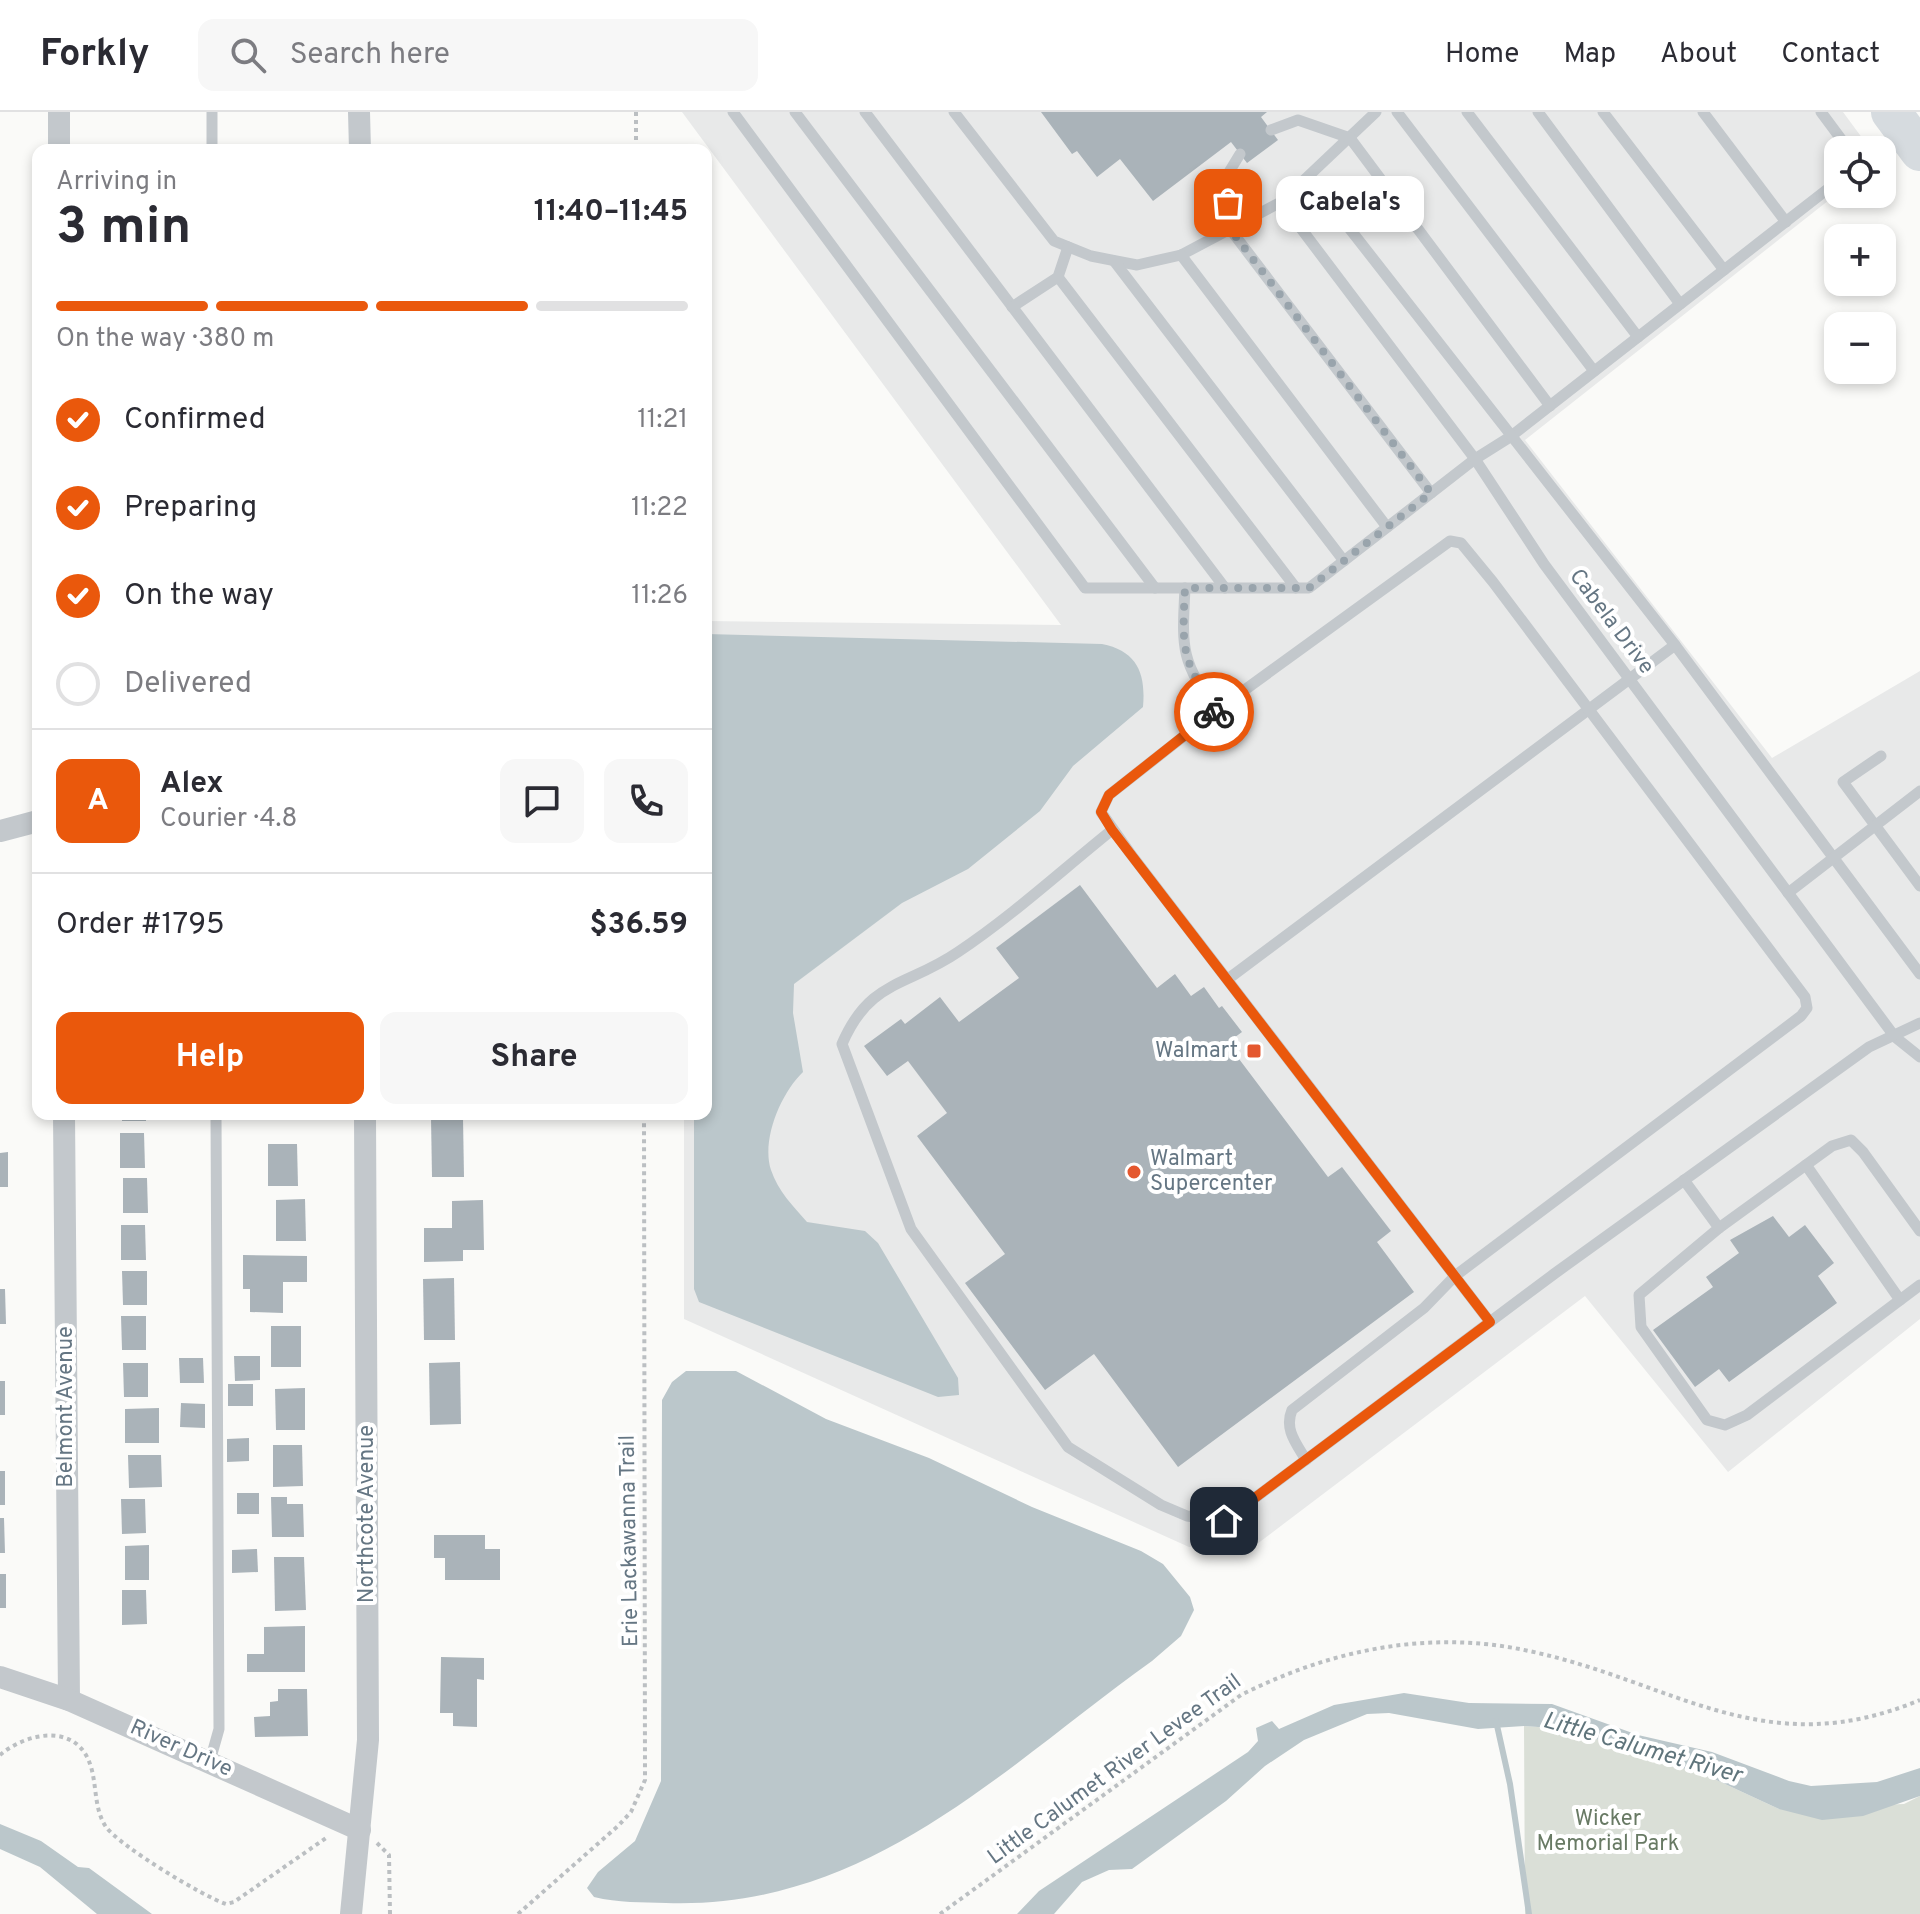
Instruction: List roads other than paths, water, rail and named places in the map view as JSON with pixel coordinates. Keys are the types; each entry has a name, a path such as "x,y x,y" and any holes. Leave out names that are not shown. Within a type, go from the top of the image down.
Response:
{"highway":[{"path":"1891,112 1920,151"},
{"path":"1916,112 1920,118"}],"street":[{"path":"59,112 59,144"},
{"path":"359,112 360,144"},
{"path":"0,831 32,823"},
{"name":"Belmont Avenue","path":"64,1120 69,1700"},
{"name":"Northcote Avenue","path":"351,1914 368,1836 365,1120"},
{"name":"River Drive","path":"0,1677 69,1700 210,1761 368,1836"}],"lane":[{"path":"212,112 212,144"},
{"path":"733,112 1085,588 1309,588 1475,459 1510,437 1824,192"},
{"path":"795,112 1155,588"},
{"path":"865,112 1225,588"},
{"path":"954,112 1054,241 1114,261 1137,265 1181,255 1281,202 1310,178 1376,112"},
{"path":"1397,112 1594,371"},
{"path":"1467,112 1638,337"},
{"path":"1538,112 1680,304"},
{"path":"1603,112 1724,270"},
{"path":"1703,112 1786,222"},
{"path":"1821,112 1839,136"},
{"path":"1271,130 1298,120 1350,138 1550,406"},
{"path":"1240,154 1226,177 1230,229 1431,493"},
{"name":"Cabela Drive","path":"1310,178 1675,645 1920,974"},
{"name":"Cabela Drive","path":"1281,202 1475,459 1544,564 1895,1037 1920,1057"},
{"path":"1012,307 1058,277 1068,247"},
{"path":"1181,255 1387,527"},
{"path":"1114,261 1344,561"},
{"path":"1058,277 1296,588"},
{"path":"1306,1460 1290,1432 1288,1420 1292,1410 1424,1308 1455,1276 1801,1016 1807,1008 1805,997 1493,582 1461,543 1450,541 1217,710 1109,795 1101,812 1112,830 1228,979 1455,1276 1490,1322"},
{"path":"1185,588 1183,631 1188,667 1217,710"},
{"path":"1228,979 1675,645"},
{"path":"1881,756 1843,782 1919,884"},
{"path":"1788,893 1920,791"},
{"path":"1112,830 957,954 879,991 852,1021 842,1044 848,1067 911,1229 1068,1447 1161,1505 1187,1516 1224,1521 1490,1322 1869,1047 1920,1023"},
{"path":"210,1761 219,1729 216,1120"},
{"path":"1920,1231 1851,1140 1832,1146 1719,1228 1639,1295 1638,1309 1641,1327 1707,1420 1725,1425 1747,1415 1920,1285"},
{"path":"1806,1165 1900,1300"},
{"path":"1684,1180 1719,1228"}],"water":[{"path":"712,634 1102,644 1124,652 1141,674 1143,707 1073,766 1040,811 968,869 902,903 794,984 793,1013 803,1072 787,1092 771,1131 769,1158 774,1178 786,1198 807,1222 865,1231 878,1243 958,1378 959,1395 938,1397 699,1302 694,1289 694,1120 712,1120"},
{"path":"686,1371 736,1371 826,1419 929,1458 1032,1507 1141,1551 1163,1564 1190,1597 1194,1610 1181,1636 984,1787 927,1826 868,1858 805,1883 738,1899 666,1903 594,1897 587,1888 598,1872 635,1841 661,1781 662,1400 672,1382"},
{"name":"Little Calumet River","path":"1404,1693 1469,1703 1552,1704 1638,1735 1712,1752 1789,1781 1811,1786 1877,1782 1920,1768 1920,1796 1863,1816 1822,1820 1779,1809 1712,1778 1566,1729 1524,1726 1478,1729 1389,1713 1367,1714 1304,1740 1265,1766 1226,1801 1132,1869 1109,1870 1082,1882 1054,1914 1017,1914 1039,1891 1248,1752 1258,1741 1256,1728 1272,1721 1279,1729 1334,1705"},
{"path":"0,1824 41,1841 78,1867 89,1868 152,1914 97,1914 40,1867 0,1849"}],"waterway":[{"path":"1496,1721 1510,1784 1529,1914"}],"place":[{"name":"Cabela's","path":"1228,203"},
{"name":"Walmart","path":"1254,1051"},
{"name":"Walmart Supercenter","path":"1134,1172"}],"park label":[{"name":"Wicker Memorial Park","path":"1608,1832"}]}
